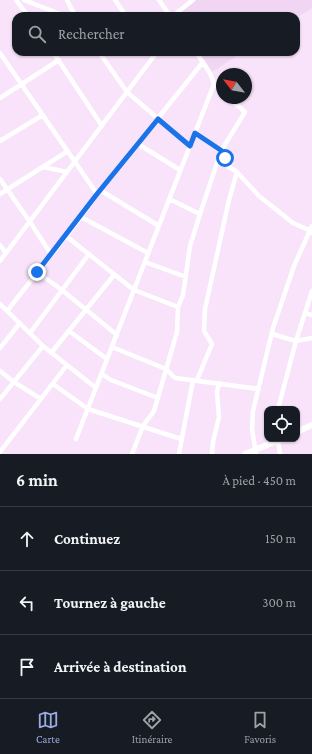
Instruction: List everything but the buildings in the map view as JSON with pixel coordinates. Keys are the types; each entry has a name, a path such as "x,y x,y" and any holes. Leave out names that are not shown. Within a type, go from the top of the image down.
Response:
{"street":[{"path":"16,0 25,12"},
{"path":"24,0 54,12"},
{"path":"67,0 73,12"},
{"path":"115,0 123,12"},
{"path":"160,0 169,12"},
{"path":"177,12 193,0"},
{"path":"0,54 75,162 98,192 159,226"},
{"path":"56,56 102,126"},
{"path":"102,56 127,92 190,146"},
{"path":"0,261 127,92 151,56"},
{"path":"76,439 214,84 210,73 199,56"},
{"path":"0,98 59,60"},
{"path":"7,311 81,217 98,192 203,62"},
{"path":"132,454 143,426 154,411 177,332 178,307 183,295 190,246 200,214 222,151 245,112 236,104"},
{"path":"0,141 43,115"},
{"path":"195,133 222,151 229,167 237,172 259,196 293,224 311,230 294,266 272,334 253,411 252,429 256,452"},
{"path":"138,144 180,170"},
{"path":"0,194 68,151"},
{"path":"43,167 67,172"},
{"path":"179,454 181,439 195,380 212,344 204,331 205,309 229,200 237,172"},
{"path":"0,179 51,254"},
{"path":"169,199 200,214"},
{"path":"81,217 148,253"},
{"path":"66,236 114,276 134,290 178,307"},
{"path":"0,245 6,253"},
{"path":"30,333 89,254"},
{"path":"145,262 186,277"},
{"path":"37,272 117,334"},
{"path":"51,353 114,276"},
{"path":"279,406 296,341 312,291"},
{"path":"0,304 43,346 96,388"},
{"path":"305,313 312,315"},
{"path":"0,348 19,324"},
{"path":"69,331 107,359"},
{"path":"272,334 296,341 312,338"},
{"path":"0,399 43,346"},
{"path":"112,347 166,369 175,378 259,389"},
{"path":"0,452 67,366"},
{"path":"0,371 41,399"},
{"path":"102,374 111,380 158,398"},
{"path":"212,454 213,442 219,417 217,392 219,383"},
{"path":"53,384 88,409 181,439"},
{"path":"300,431 312,425"},
{"path":"245,454 256,452 276,442"},
{"path":"280,442 280,454"}],"shaded area":[{"path":"193,0 312,0 312,8 300,16 300,12 178,12"},
{"path":"199,56 237,56 216,68 210,73"}],"route":[{"path":"37,272 81,217 97,194 158,119 190,146 195,133 222,151 225,158"}]}
